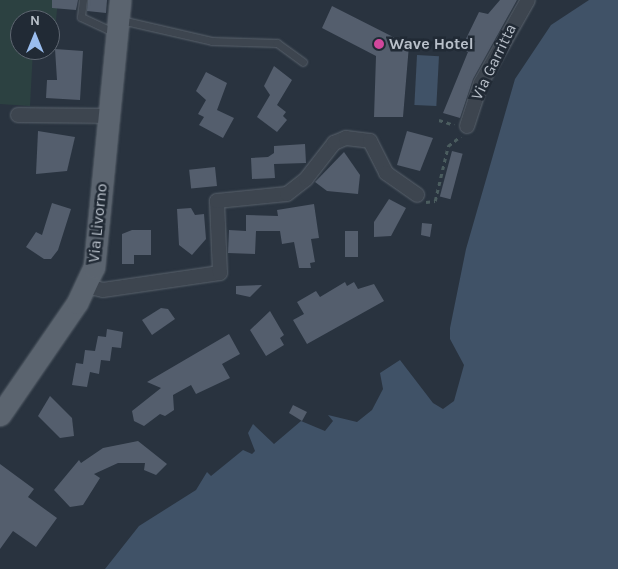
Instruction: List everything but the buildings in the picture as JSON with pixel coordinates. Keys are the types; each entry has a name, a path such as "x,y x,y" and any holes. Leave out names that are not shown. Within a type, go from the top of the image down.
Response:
{"main road":[{"name":"Via Livorno","path":"0,416 86,286 94,267 119,18"}],"street":[{"name":"Via Garritta","path":"464,127 481,83 528,0"},
{"path":"18,115 109,116"},
{"path":"86,286 103,290 220,274 218,201 287,194 306,180 334,143 346,138 370,141 386,173 417,195"}],"lane":[{"path":"83,0 81,17 119,18 212,40 277,43 303,62"}],"path":[{"path":"417,195 429,204 435,201 440,167 448,146 461,139 464,127"}],"green space":[{"path":"0,0 58,0 57,10 10,10 10,60 32,60 30,106 0,104"}],"water":[{"path":"589,0 618,0 618,569 105,569 139,526 196,490 207,472 211,476 243,450 252,454 255,451 248,433 253,424 274,444 301,421 325,431 333,421 328,415 357,422 372,410 383,389 380,373 400,360 433,403 443,409 454,401 464,365 450,339 450,328 466,249 515,79 551,25"},
{"path":"417,55 439,56 436,106 414,105"}],"place":[{"name":"Wave Hotel","path":"379,44"}]}
